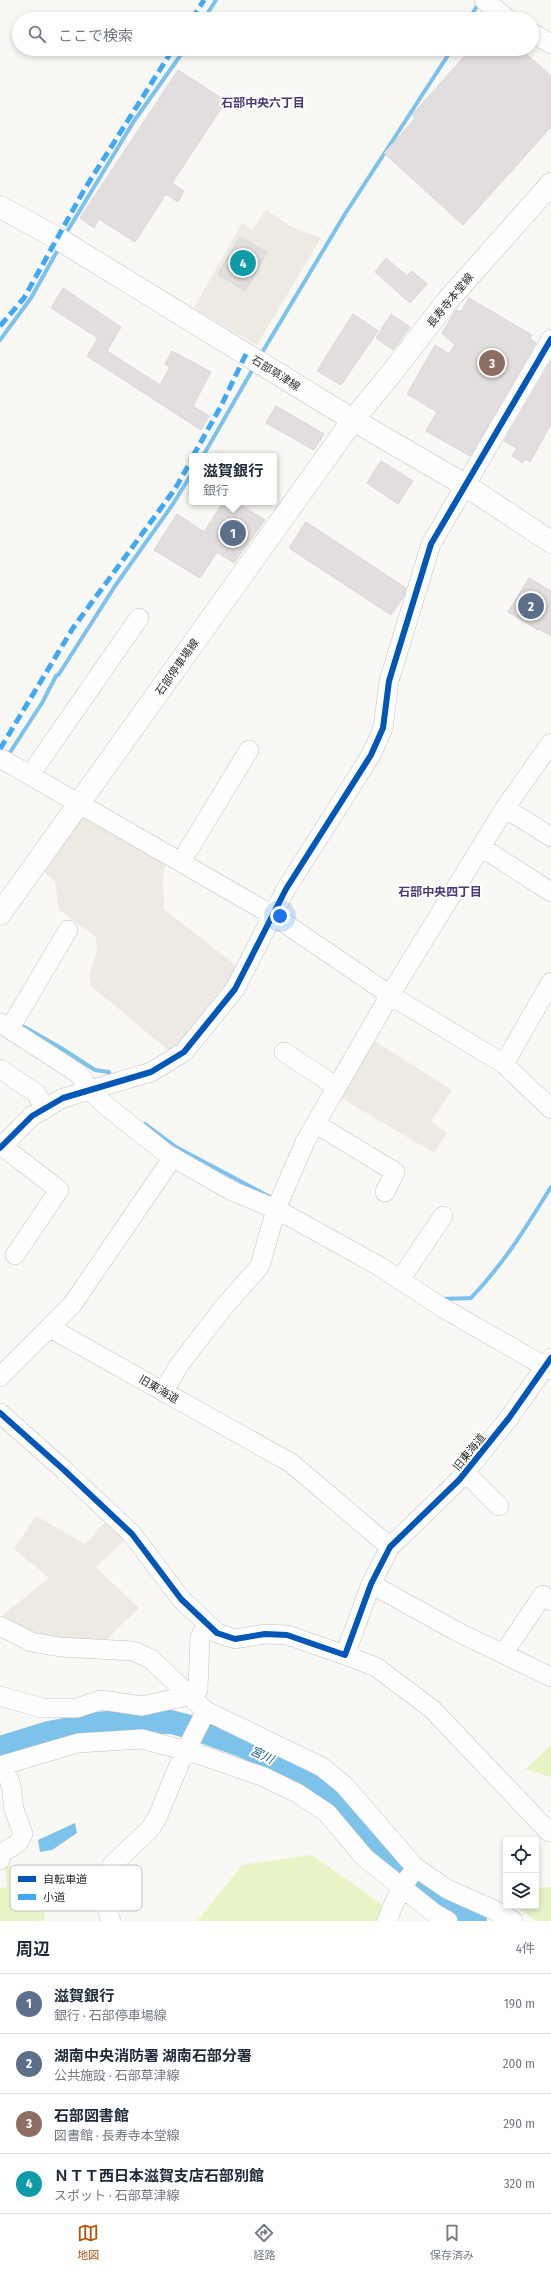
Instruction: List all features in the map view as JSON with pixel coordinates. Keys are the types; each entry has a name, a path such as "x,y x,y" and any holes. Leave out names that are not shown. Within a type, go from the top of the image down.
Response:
{"main road":[{"name":"長寿寺本堂線","path":"352,420 390,375 448,300 551,184"},
{"name":"石部草津線","path":"0,207 63,242 352,420 465,485 551,542"},
{"name":"石部停車場線","path":"0,914 352,420"}],"street":[{"path":"484,0 499,12"},
{"path":"539,37 551,44"},
{"path":"15,1255 59,1190 1,1147 32,1116 63,1098 151,1072 184,1052 235,989 274,916 286,889 374,749 383,728 389,681 417,584 431,544 551,339"},
{"path":"30,775 138,618"},
{"path":"164,1391 179,1365 223,1308 260,1266 276,1209 305,1142 390,995 505,808 551,743"},
{"path":"0,758 274,916 390,995 504,1064 551,1109"},
{"path":"181,862 249,760"},
{"path":"505,808 551,837"},
{"path":"481,847 551,892"},
{"path":"68,930 5,1026 79,1074 90,1090 105,1105 173,1157 232,1191 276,1209 379,1266 443,1308 549,1365"},
{"path":"504,1064 551,982"},
{"path":"284,1052 337,1087"},
{"path":"0,1069 36,1093 45,1109"},
{"path":"316,1124 395,1172 385,1192"},
{"path":"4,1365 50,1328 72,1305 173,1157"},
{"path":"400,1280 443,1216"},
{"name":"旧東海道","path":"50,1328 164,1391 222,1426 291,1463 390,1547 466,1472 549,1365"},
{"path":"0,1413 64,1470 132,1534 181,1599 217,1633 235,1639 265,1634 287,1636 376,1667 432,1709 549,1832"},
{"path":"466,1472 499,1506"},
{"path":"345,1656 371,1584 390,1547"},
{"path":"371,1584 458,1632 551,1677"},
{"path":"503,1654 543,1595 551,1601"},
{"path":"0,1696 42,1708 77,1708 101,1700 142,1706 192,1695 198,1690 200,1637 207,1625"},
{"path":"0,1626 31,1642 60,1647 134,1651 151,1658 192,1695 204,1717 322,1767 344,1786 415,1867 447,1889 494,1910 513,1921"},
{"path":"112,1865 150,1829 158,1816 187,1749 204,1717"},
{"path":"0,1860 2,1853 18,1842 23,1834 14,1809 11,1785 2,1770 78,1743 142,1739 187,1749 264,1777 297,1793 327,1813 365,1858 434,1913 448,1921"},
{"path":"387,1921 415,1867"},
{"path":"108,1911 111,1921"}],"shaded area":[{"path":"266,210 292,227 321,238 257,345 194,308 242,223 252,230"},
{"path":"83,809 166,859 163,880 164,909 238,967 186,1042 173,1054 91,986 89,975 97,952 96,937 59,910 55,882 40,868"},
{"path":"373,1040 452,1090 431,1121 447,1133 434,1153 338,1096"},
{"path":"36,1516 85,1544 108,1519 126,1539 96,1567 139,1608 106,1640 37,1638 0,1617 49,1578 14,1549"}],"green space":[{"path":"551,1745 551,1777 525,1769"},
{"path":"312,1855 384,1906 380,1921 197,1921 242,1865"},
{"path":"5,1865 10,1865 10,1911 44,1911 45,1921 0,1921 0,1888 7,1887"},
{"path":"551,1887 551,1921 536,1921 520,1909 539,1909 539,1888"}],"water":[{"path":"75,1823 77,1833 52,1850 40,1852 38,1840"}],"building":[{"path":"465,56 529,56 551,76 551,127 463,225 384,153 415,119 412,115"},
{"path":"178,70 226,101 172,183 184,191 178,202 166,194 135,242 99,219 94,228 80,218"},
{"path":"240,237 267,252 245,291 218,274"},
{"path":"386,258 407,276 412,271 427,284 410,303 375,272"},
{"path":"63,288 121,327 107,351 160,385 170,367 165,364 172,351 211,372 193,406 209,416 201,430 87,356 98,338 51,308"},
{"path":"469,298 532,335 530,339 536,343 470,456 426,431 437,412 407,394 435,345 449,354 455,345 442,333 456,310 461,312"},
{"path":"353,314 378,331 341,385 317,371"},
{"path":"391,314 410,327 393,350 376,338"},
{"path":"551,361 551,424 530,462 525,459 523,463 512,456 517,448 504,441"},
{"path":"276,406 324,434 314,450 266,423"},
{"path":"381,461 413,481 398,504 367,483"},
{"path":"221,505 241,505 265,520 234,563 217,552 200,578 154,550 177,514 204,532"},
{"path":"306,522 406,588 404,596 391,615 289,548"},
{"path":"529,578 551,591 551,636 508,612"}],"waterway":[{"path":"208,12 216,0"},
{"path":"473,12 479,3"},
{"path":"65,235 134,121 180,56"},
{"path":"260,356 345,214 447,56"},
{"path":"0,340 31,298 60,246"},
{"path":"205,453 254,367"},
{"path":"7,757 42,703 56,676 59,674 115,586 173,504 189,478"},
{"path":"19,1024 61,1048 95,1070 109,1072 110,1079"},
{"path":"145,1124 176,1147 270,1197"},
{"path":"442,1299 471,1298 504,1258 551,1187"},
{"name":"宮川","path":"0,1748 49,1733 90,1725 117,1722 171,1722 194,1728 244,1746 309,1778 334,1798 388,1856 417,1883 475,1921"}],"marked path":[{"path":"196,12 204,0"},
{"path":"0,326 24,298 84,190 169,56"},
{"path":"195,453 221,406 246,354"},
{"path":"0,749 73,628 175,489 189,464"}],"cycle path":[{"path":"0,1148 32,1116 63,1098 151,1072 184,1052 235,989 286,889 371,755 383,728 389,681 431,544 551,339"},
{"path":"0,1413 64,1470 132,1534 181,1599 217,1633 235,1639 265,1634 287,1635 345,1655 371,1584 390,1547 459,1480 509,1418 551,1358"}],"place":[{"name":"ＮＴＴ西日本滋賀支店石部別館","path":"243,263"},
{"name":"石部図書館","path":"492,363"},
{"name":"滋賀銀行","path":"233,533"},
{"name":"湖南中央消防署 湖南石部分署","path":"531,606"}],"district":[{"name":"石部中央六丁目","path":"263,103"},
{"name":"石部中央四丁目","path":"440,892"}]}
